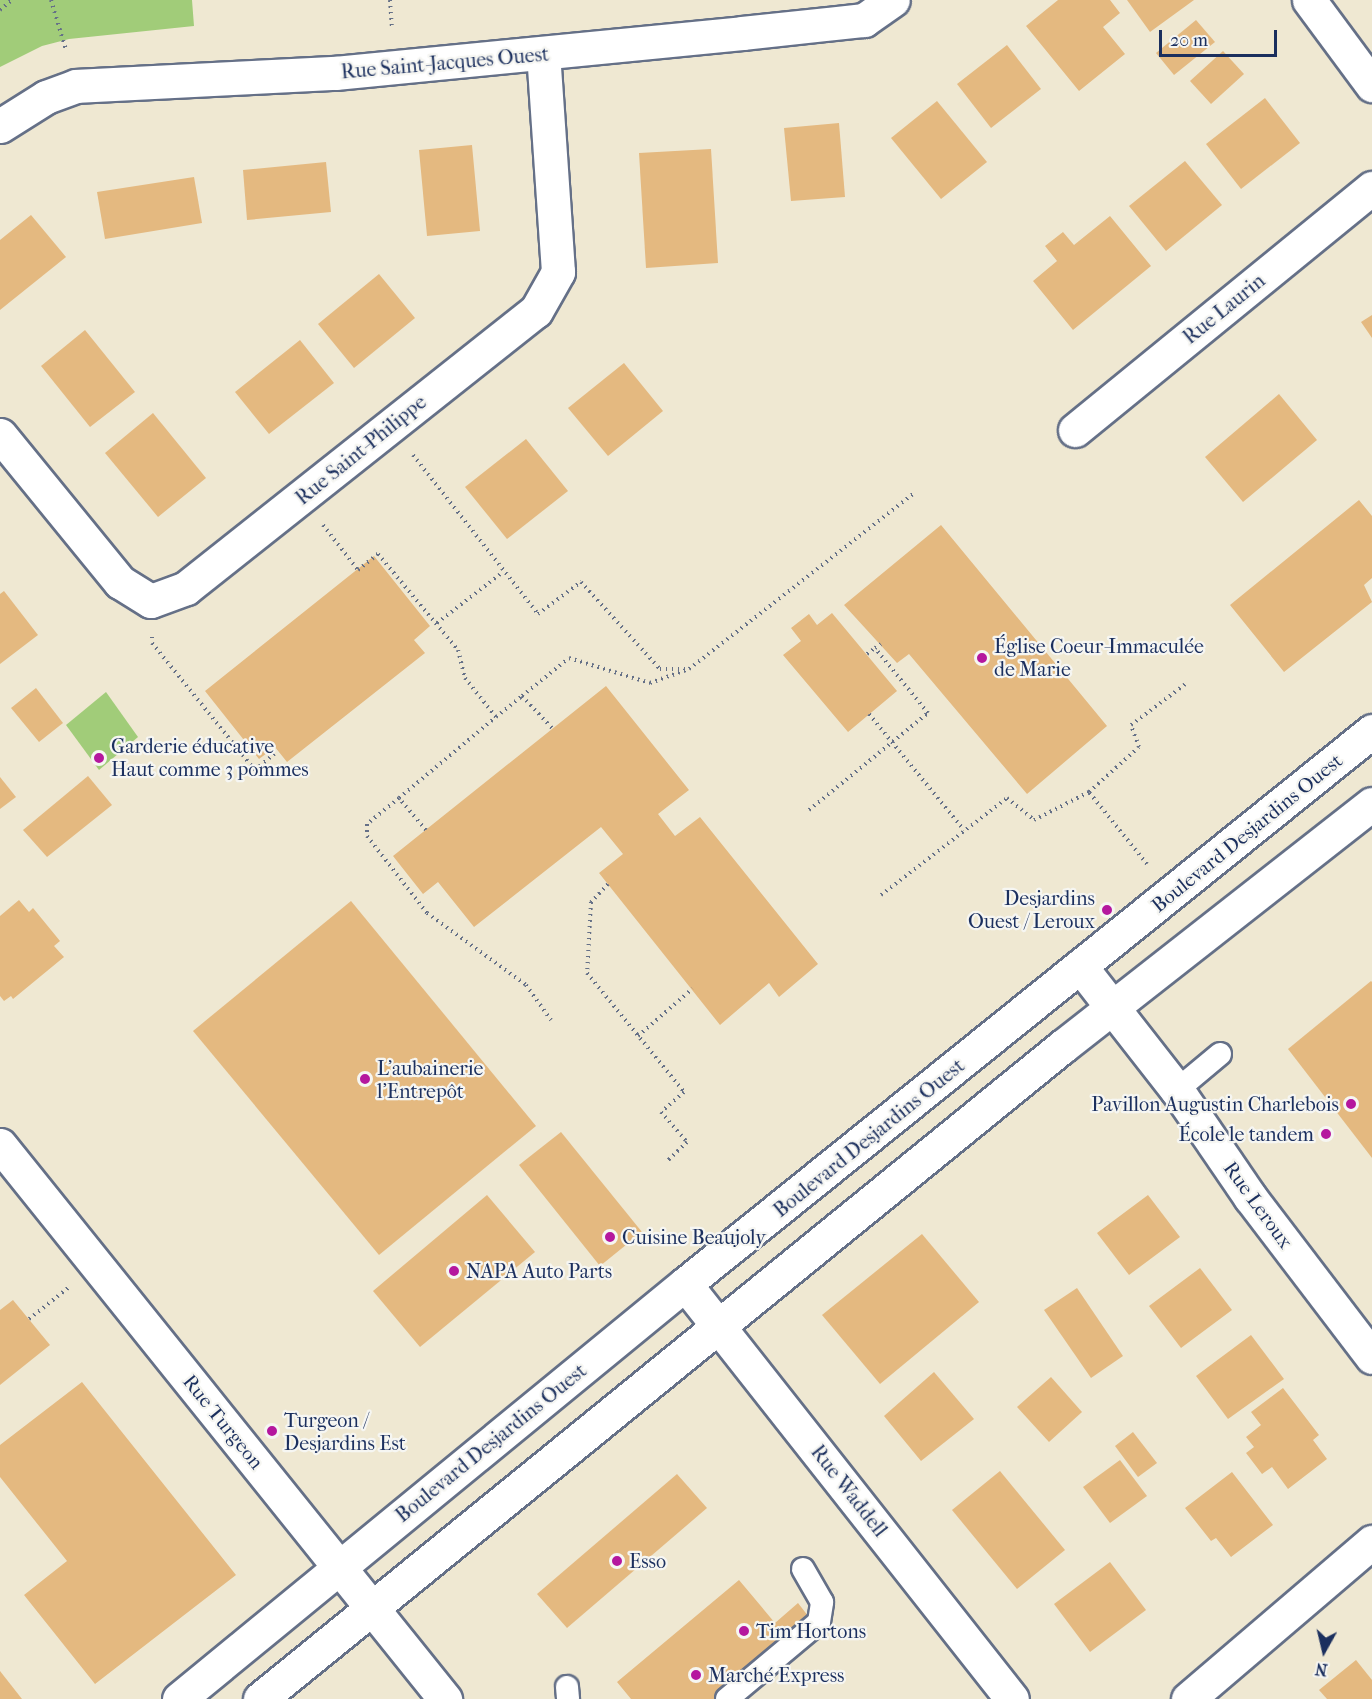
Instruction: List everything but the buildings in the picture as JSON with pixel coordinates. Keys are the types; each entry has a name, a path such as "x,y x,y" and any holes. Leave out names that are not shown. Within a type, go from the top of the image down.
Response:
{"street":[{"name":"Rue Saint-Jacques Ouest","path":"0,126 46,98 76,86 335,73 543,54 864,20 893,0"},
{"path":"1309,0 1372,85"},
{"name":"Rue Saint-Philippe","path":"151,600 186,588 303,498 390,425 536,311 558,272 543,54"},
{"name":"Rue Laurin","path":"1076,430 1372,188"},
{"path":"0,435 120,582 151,600"},
{"name":"Boulevard Desjardins Ouest","path":"179,1699 685,1284 1372,731"},
{"path":"260,1699 719,1324 1372,804"},
{"name":"Rue Leroux","path":"1080,966 1178,1090 1250,1197 1372,1357"},
{"name":"Rue Turgeon","path":"0,1145 445,1699"},
{"name":"Rue Waddell","path":"685,1284 719,1324 1012,1699"},
{"path":"1188,1699 1372,1542"}],"lane":[{"path":"1178,1090 1220,1054"},
{"path":"727,1699 819,1622 822,1602 803,1569"}],"path":[{"path":"0,10 12,0"},
{"path":"51,0 76,86"},
{"path":"390,425 538,614 581,582 660,669 689,669"},
{"path":"551,1020 526,985 427,913 367,836 367,824 569,658 650,683 689,669 913,494"},
{"path":"303,498 357,570 378,554 458,650 465,678 496,717"},
{"path":"437,623 503,572"},
{"path":"151,600 152,643 255,770 278,751"},
{"path":"867,654 881,644"},
{"path":"809,810 893,744 928,713 875,648"},
{"path":"881,895 1007,798 1034,820 1089,792 1139,747 1131,725 1187,683"},
{"path":"522,696 553,729"},
{"path":"869,714 964,830"},
{"path":"1089,792 1154,872"},
{"path":"399,798 426,830"},
{"path":"608,884 591,902 587,973 684,1092 661,1112 687,1142 666,1162"},
{"path":"638,1036 692,989"},
{"path":"29,1319 96,1266"}],"green space":[{"path":"0,0 192,0 194,26 69,39 42,46 0,67"},
{"path":"106,692 138,737 99,770 66,725"}],"place":[{"name":"Église Coeur-Immaculée de Marie","path":"982,658"},
{"name":"Garderie éducative Haut comme 3 pommes","path":"99,758"},
{"name":"Desjardins Ouest / Leroux","path":"1107,910"},
{"name":"L'aubainerie l'Entrepôt","path":"365,1079"},
{"name":"Pavillon Augustin Charlebois","path":"1351,1104"},
{"name":"École le tandem","path":"1326,1134"},
{"name":"Cuisine Beaujoly","path":"610,1237"},
{"name":"NAPA Auto Parts","path":"454,1271"},
{"name":"Turgeon / Desjardins Est","path":"272,1431"},
{"name":"Esso","path":"617,1561"},
{"name":"Tim Hortons","path":"744,1631"},
{"name":"Marché Express","path":"696,1675"}]}
